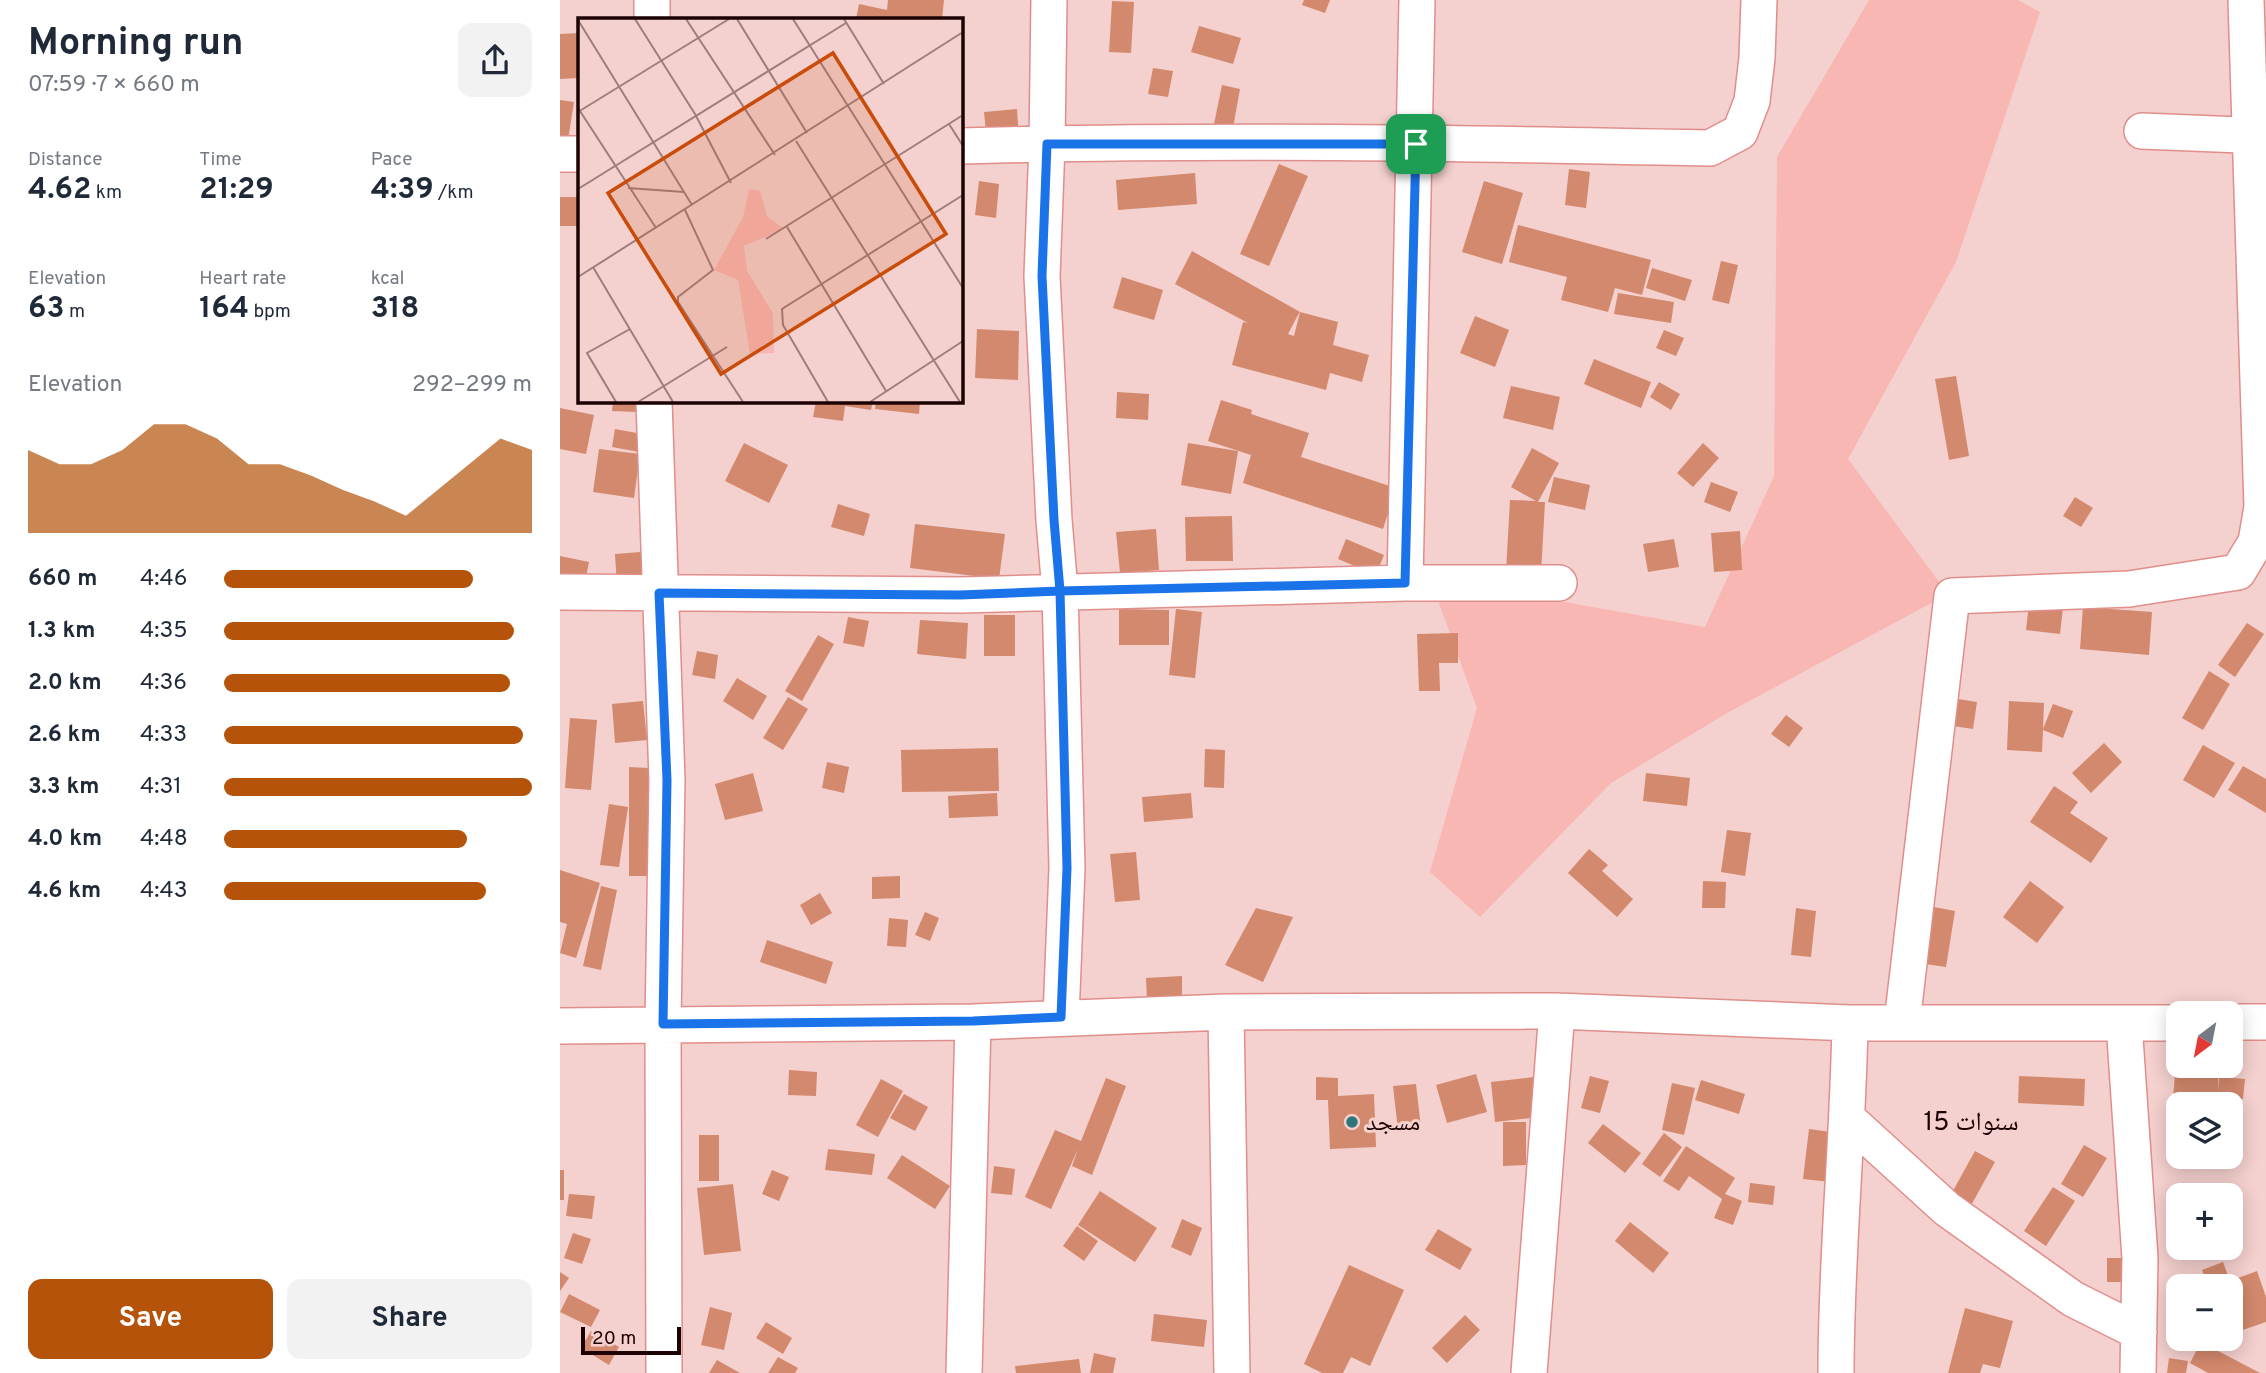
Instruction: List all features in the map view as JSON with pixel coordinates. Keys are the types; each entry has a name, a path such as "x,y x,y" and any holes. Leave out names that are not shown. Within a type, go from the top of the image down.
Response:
{"street":[{"path":"652,0 652,18"},
{"path":"1049,0 1042,276 1060,591 1067,868 1061,1017"},
{"path":"1405,583 1418,0"},
{"path":"962,146 1416,144 1710,148 1740,132 1752,101 1759,0"},
{"path":"1902,1023 1952,596 2129,589 2238,572 2256,542 2262,507 2259,136 2246,0"},
{"path":"2142,131 2259,136"},
{"path":"560,154 578,154"},
{"path":"654,402 667,780 663,1024 664,1373"},
{"path":"560,592 960,595 1405,583 1559,583"},
{"path":"1226,1012 1232,1373"},
{"path":"560,1026 973,1021 1226,1012 1557,1012 1850,1023 2166,1023"},
{"path":"1529,1373 1557,1012"},
{"path":"964,1373 973,1021"},
{"path":"2244,1022 2266,1022"},
{"path":"1836,1373 1836,1302 1848,1119 1850,1023"},
{"path":"2124,1023 2140,1258 2138,1373"},
{"path":"1848,1119 1947,1209 2073,1299 2139,1332"}],"shaded area":[{"path":"1869,0 2018,0 2040,12 1956,262 1848,459 1948,594 1727,713 1611,783 1480,917 1430,872 1477,708 1430,578 1705,627 1774,476 1777,157"}],"building":[{"path":"888,0 944,0 942,18 856,18 859,4 887,10"},
{"path":"1304,0 1330,0 1325,13 1302,5"},
{"path":"1112,1 1134,2 1131,53 1109,52"},
{"path":"1199,26 1241,38 1233,64 1191,52"},
{"path":"578,33 578,78 560,79 560,34"},
{"path":"1153,68 1173,71 1168,97 1148,94"},
{"path":"1222,85 1240,89 1233,128 1214,124"},
{"path":"560,100 574,102 566,153 560,152"},
{"path":"1017,109 1019,139 987,142 984,112"},
{"path":"1279,164 1308,176 1269,266 1240,254"},
{"path":"1569,169 1590,172 1586,208 1565,205"},
{"path":"1195,173 1197,204 1118,210 1116,180"},
{"path":"979,181 999,184 996,218 975,215"},
{"path":"1484,181 1523,193 1502,264 1462,252"},
{"path":"560,197 578,197 578,226 560,226"},
{"path":"1518,225 1651,260 1642,295 1615,288 1608,312 1561,300 1567,277 1509,262"},
{"path":"1192,251 1300,312 1338,322 1333,345 1369,355 1362,382 1330,373 1326,390 1232,365 1243,322 1248,323 1175,284","holes":["1300,312 1294,336 1288,334"]},
{"path":"1721,261 1738,265 1729,304 1712,300"},
{"path":"1652,268 1692,280 1685,301 1646,288"},
{"path":"1122,277 1163,290 1154,320 1113,308"},
{"path":"1618,293 1674,302 1671,323 1614,314"},
{"path":"1475,316 1509,330 1495,367 1460,353"},
{"path":"977,329 1019,331 1018,380 975,378"},
{"path":"1664,330 1684,338 1676,356 1656,348"},
{"path":"1594,359 1651,382 1641,408 1584,384"},
{"path":"1956,376 1969,456 1949,460 1935,379"},
{"path":"1659,382 1680,394 1671,410 1650,397"},
{"path":"1511,386 1560,397 1553,430 1503,418"},
{"path":"1117,392 1149,394 1148,420 1116,418"},
{"path":"1221,400 1252,410 1251,414 1309,433 1301,457 1396,488 1383,529 1243,483 1251,455 1208,441"},
{"path":"613,402 639,402 638,412 612,411"},
{"path":"816,402 873,402 871,410 845,406 843,421 813,417"},
{"path":"876,402 920,402 919,414 875,409"},
{"path":"560,408 594,415 586,454 560,449"},
{"path":"615,429 642,434 639,452 612,447"},
{"path":"744,443 788,465 769,503 725,481"},
{"path":"1188,443 1238,451 1231,494 1181,485"},
{"path":"1703,443 1719,458 1693,487 1677,473"},
{"path":"1532,448 1559,463 1538,502 1545,502 1541,573 1506,571 1510,500 1536,501 1511,487"},
{"path":"599,449 640,454 634,498 593,492"},
{"path":"1554,477 1590,485 1585,510 1548,502"},
{"path":"1711,482 1738,492 1730,512 1704,502"},
{"path":"2075,497 2093,508 2081,527 2063,516"},
{"path":"838,504 870,514 864,536 831,527"},
{"path":"1232,516 1233,561 1186,561 1185,517"},
{"path":"915,524 1005,534 999,579 910,568"},
{"path":"1156,529 1159,570 1120,573 1116,532"},
{"path":"1740,531 1742,570 1714,572 1711,533"},
{"path":"1346,539 1384,555 1376,575 1338,559"},
{"path":"1674,539 1679,567 1648,572 1643,544"},
{"path":"641,552 643,584 617,586 615,554"},
{"path":"560,556 589,562 584,587 560,582"},
{"path":"2029,604 2063,608 2060,634 2026,630"},
{"path":"2083,607 2152,612 2149,655 2080,649"},
{"path":"1119,609 1169,610 1169,645 1119,645"},
{"path":"1176,609 1202,612 1195,678 1169,675"},
{"path":"984,615 1015,615 1015,656 984,656"},
{"path":"848,617 869,621 864,647 843,643"},
{"path":"920,620 968,623 966,659 917,654"},
{"path":"2247,623 2264,634 2235,677 2218,665"},
{"path":"1458,633 1458,663 1439,663 1440,691 1419,691 1417,634"},
{"path":"818,635 834,644 802,701 785,691"},
{"path":"697,651 718,655 715,679 692,675"},
{"path":"2209,671 2230,684 2203,730 2182,718"},
{"path":"737,678 767,696 753,720 723,701"},
{"path":"788,697 808,709 783,750 763,738"},
{"path":"1958,699 1977,702 1973,729 1953,726"},
{"path":"643,701 647,740 615,743 612,704"},
{"path":"2009,701 2044,703 2043,729 2053,704 2073,711 2063,738 2043,730 2042,752 2007,750"},
{"path":"1786,715 1803,728 1789,747 1771,734"},
{"path":"570,718 597,720 591,790 565,788"},
{"path":"2104,743 2122,762 2091,793 2072,773"},
{"path":"2203,745 2235,763 2214,798 2183,780"},
{"path":"998,748 999,791 902,792 901,750"},
{"path":"1205,749 1225,750 1224,788 1204,787"},
{"path":"827,762 849,767 844,793 822,788"},
{"path":"2243,766 2266,779 2266,813 2228,790"},
{"path":"629,767 648,768 648,876 629,876"},
{"path":"753,773 763,811 725,820 715,784"},
{"path":"1646,773 1690,778 1687,806 1643,801"},
{"path":"2054,786 2078,802 2070,813 2108,838 2091,863 2030,822"},
{"path":"997,793 998,816 949,818 948,796"},
{"path":"1191,793 1193,818 1144,822 1142,797"},
{"path":"609,804 628,807 619,867 600,865"},
{"path":"1727,830 1751,833 1745,876 1721,872"},
{"path":"1589,849 1608,865 1602,871 1633,899 1617,917 1568,873"},
{"path":"1136,852 1140,900 1115,902 1110,854"},
{"path":"560,870 600,883 576,958 560,953 567,924 560,922"},
{"path":"900,876 900,898 872,899 872,877"},
{"path":"1703,881 1726,882 1725,908 1702,908"},
{"path":"2030,881 2064,907 2037,943 2003,917"},
{"path":"601,886 617,890 601,970 583,966"},
{"path":"820,893 832,913 811,925 800,905"},
{"path":"1934,907 1955,911 1946,967 1925,964"},
{"path":"1256,908 1293,917 1263,982 1225,965"},
{"path":"1796,908 1816,911 1811,957 1791,955"},
{"path":"925,912 939,918 930,941 915,935"},
{"path":"889,918 908,920 906,947 887,946"},
{"path":"767,940 833,962 826,984 760,962"},
{"path":"1182,976 1182,1000 1147,1001 1146,978"},
{"path":"789,1070 817,1072 816,1096 788,1095"},
{"path":"1476,1074 1487,1112 1447,1123 1436,1085"},
{"path":"1590,1076 1609,1081 1600,1113 1581,1108"},
{"path":"2019,1076 2085,1079 2084,1106 2018,1103"},
{"name":"مسجد","path":"1316,1077 1338,1078 1338,1096 1374,1094 1376,1147 1330,1149 1328,1100 1316,1100"},
{"path":"1534,1077 1538,1117 1495,1122 1491,1082"},
{"path":"1106,1078 1126,1086 1092,1175 1072,1166 1078,1149 1051,1209 1025,1197 1055,1130 1081,1141"},
{"path":"2175,1078 2218,1078 2218,1092 2174,1092"},
{"path":"2219,1078 2245,1079 2243,1099 2243,1092 2218,1092"},
{"path":"881,1079 903,1091 878,1137 856,1125"},
{"path":"1701,1080 1745,1094 1739,1114 1695,1100"},
{"path":"1672,1083 1695,1088 1684,1135 1662,1130"},
{"path":"1416,1084 1421,1128 1398,1130 1393,1086"},
{"path":"904,1094 928,1107 915,1131 890,1118"},
{"path":"1503,1122 1526,1122 1526,1165 1503,1166"},
{"path":"1603,1124 1641,1153 1625,1173 1588,1143"},
{"path":"1809,1129 1838,1133 1831,1182 1803,1179"},
{"path":"1664,1133 1682,1147 1660,1177 1642,1164"},
{"path":"699,1135 719,1135 719,1181 699,1181"},
{"path":"2084,1145 2107,1158 2083,1197 2061,1184"},
{"path":"1686,1146 1735,1178 1725,1194 1742,1201 1733,1225 1714,1218 1722,1199 1689,1176 1679,1191 1663,1181"},
{"path":"828,1149 875,1154 872,1175 825,1170"},
{"path":"1975,1151 1995,1162 1969,1209 1949,1198"},
{"path":"902,1155 950,1186 935,1209 887,1178"},
{"path":"994,1166 1015,1169 1012,1195 991,1193"},
{"path":"560,1170 564,1170 564,1200 560,1200"},
{"path":"772,1170 789,1177 779,1201 762,1194"},
{"path":"1750,1183 1775,1186 1773,1205 1748,1202"},
{"path":"733,1184 741,1251 704,1255 697,1188"},
{"path":"2053,1187 2075,1201 2046,1246 2024,1231"},
{"path":"1100,1191 1157,1228 1135,1262 1078,1225"},
{"path":"569,1194 595,1196 592,1219 566,1216"},
{"path":"1182,1219 1202,1228 1191,1256 1171,1247"},
{"path":"1630,1222 1669,1253 1653,1273 1615,1241"},
{"path":"1077,1226 1098,1241 1084,1261 1063,1246"},
{"path":"1438,1229 1472,1249 1460,1270 1425,1250"},
{"path":"573,1233 591,1239 582,1264 564,1258"},
{"path":"2107,1258 2126,1258 2125,1282 2107,1282"},
{"path":"2223,1262 2227,1274 2204,1274 2202,1270"},
{"path":"1349,1265 1404,1290 1370,1366 1351,1357 1343,1373 1322,1373 1304,1364"},
{"path":"2257,1271 2266,1297 2266,1322 2243,1330 2243,1276"},
{"path":"560,1272 569,1278 560,1291"},
{"path":"569,1294 600,1310 591,1327 560,1312"},
{"path":"710,1307 732,1313 724,1350 701,1345"},
{"path":"1965,1308 2013,1321 2000,1368 1983,1364 1980,1373 1948,1373"},
{"path":"1154,1314 1207,1320 1204,1347 1151,1341"},
{"path":"1465,1315 1480,1330 1447,1363 1432,1348"},
{"path":"766,1322 792,1338 783,1354 756,1338"},
{"path":"591,1331 619,1347 609,1365 581,1348"},
{"path":"2196,1351 2218,1351 2260,1373 2208,1373 2190,1363"},
{"path":"1094,1353 1116,1358 1113,1373 1090,1373"},
{"path":"778,1357 798,1368 795,1373 768,1373"},
{"path":"2169,1358 2188,1361 2186,1373 2167,1373"},
{"path":"1079,1359 1081,1373 1016,1373 1015,1366"},
{"path":"717,1360 740,1373 709,1373"}],"place":[{"name":"مسجد","path":"1352,1122"}],"district":[{"name":"15 سنوات","path":"1971,1121"}],"route":[{"path":"1416,144 1047,144 1042,276 1060,591 960,595 659,593 667,780 663,1024 973,1021 1061,1017 1067,868 1060,591 1405,583 1416,144"}]}
